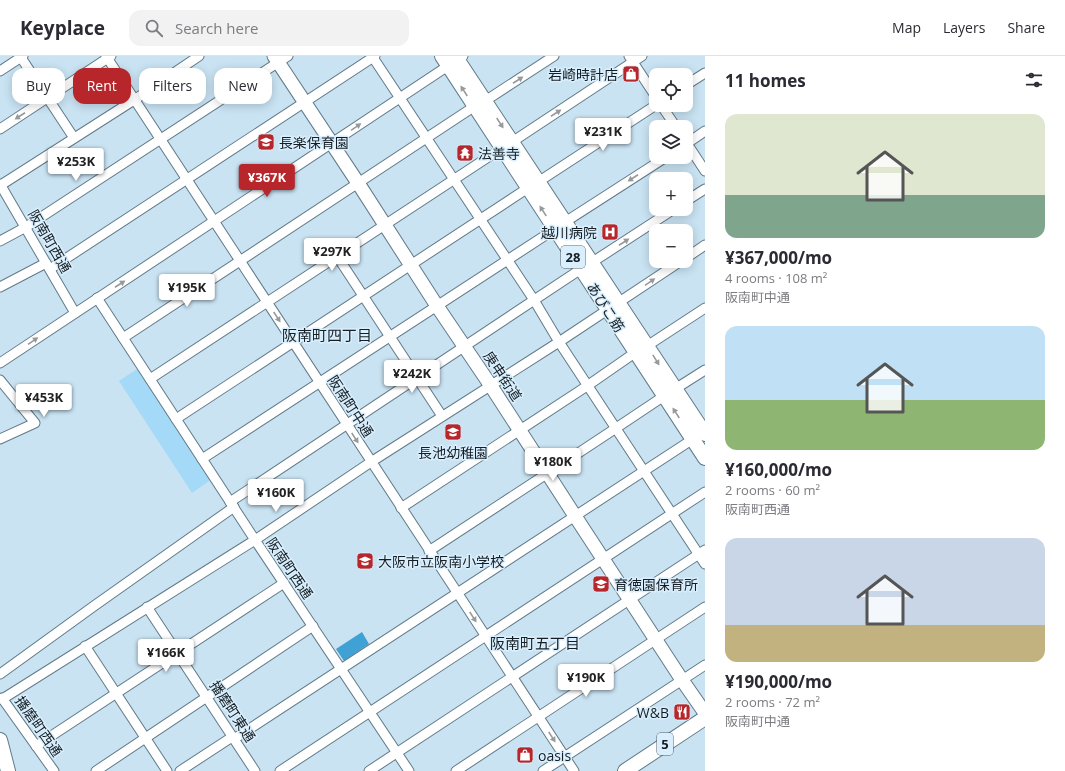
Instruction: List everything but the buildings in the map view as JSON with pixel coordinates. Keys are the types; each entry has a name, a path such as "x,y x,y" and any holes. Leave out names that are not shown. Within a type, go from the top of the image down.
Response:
{"main road":[{"name":"あびこ筋","path":"453,59 480,104 670,393 702,434 705,458"},
{"name":"5","path":"625,771 705,718"},
{"name":"5","path":"640,771 705,729"},
{"path":"0,740 8,771"}],"street":[{"path":"0,71 21,56 29,68"},
{"path":"0,185 134,100 199,56"},
{"path":"123,338 426,138 554,56"},
{"path":"150,379 507,145 631,59 642,56"},
{"path":"65,86 108,57"},
{"name":"阪南町中通","path":"108,57 160,140 574,771"},
{"path":"0,287 48,266 305,103 373,57 534,300 615,429 673,514 702,552 705,564"},
{"path":"0,241 26,227 160,140 280,58"},
{"name":"庚申街道","path":"280,58 305,103 384,225 491,386 629,600 705,713"},
{"path":"0,363 400,98 453,59"},
{"path":"631,59 649,86"},
{"path":"693,81 705,73"},
{"path":"0,129 39,104"},
{"path":"52,104 74,138"},
{"path":"176,419 649,110"},
{"path":"693,139 705,131"},
{"path":"693,153 705,171"},
{"path":"202,459 655,164"},
{"name":"阪南町西通","path":"0,185 75,313"},
{"path":"693,197 705,189"},
{"path":"0,674 232,504 347,424 663,216"},
{"path":"693,253 705,245"},
{"path":"337,256 442,416"},
{"path":"1,698 4,698 255,540 442,416 559,342 670,268"},
{"name":"阪南町西通","path":"98,298 255,540 409,771"},
{"path":"401,508 705,308"},
{"path":"430,551 705,370"},
{"path":"0,380 35,423 0,439"},
{"path":"180,771 341,670 574,516 702,434"},
{"path":"280,771 705,492"},
{"path":"369,771 702,552"},
{"path":"36,746 284,583"},
{"name":"播磨町東通","path":"147,607 255,771"},
{"path":"456,771 705,607"},
{"path":"96,771 313,626"},
{"path":"85,646 167,771"},
{"path":"543,771 705,665"},
{"name":"播磨町西通","path":"1,698 54,771"}],"shaded area":[{"path":"140,367 212,479 192,493 119,381"},
{"path":"362,632 369,644 344,661 336,649"}],"place":[{"name":"岩崎時計店","path":"631,74"},
{"name":"長楽保育園","path":"266,142"},
{"name":"法善寺","path":"465,153"},
{"name":"越川病院","path":"610,232"},
{"name":"長池幼稚園","path":"453,432"},
{"name":"大阪市立阪南小学校","path":"365,561"},
{"name":"育徳園保育所","path":"601,584"},
{"name":"W&B","path":"682,712"},
{"name":"oasis","path":"525,755"}],"district":[{"name":"阪南町四丁目","path":"327,335"},
{"name":"阪南町五丁目","path":"535,643"}]}
